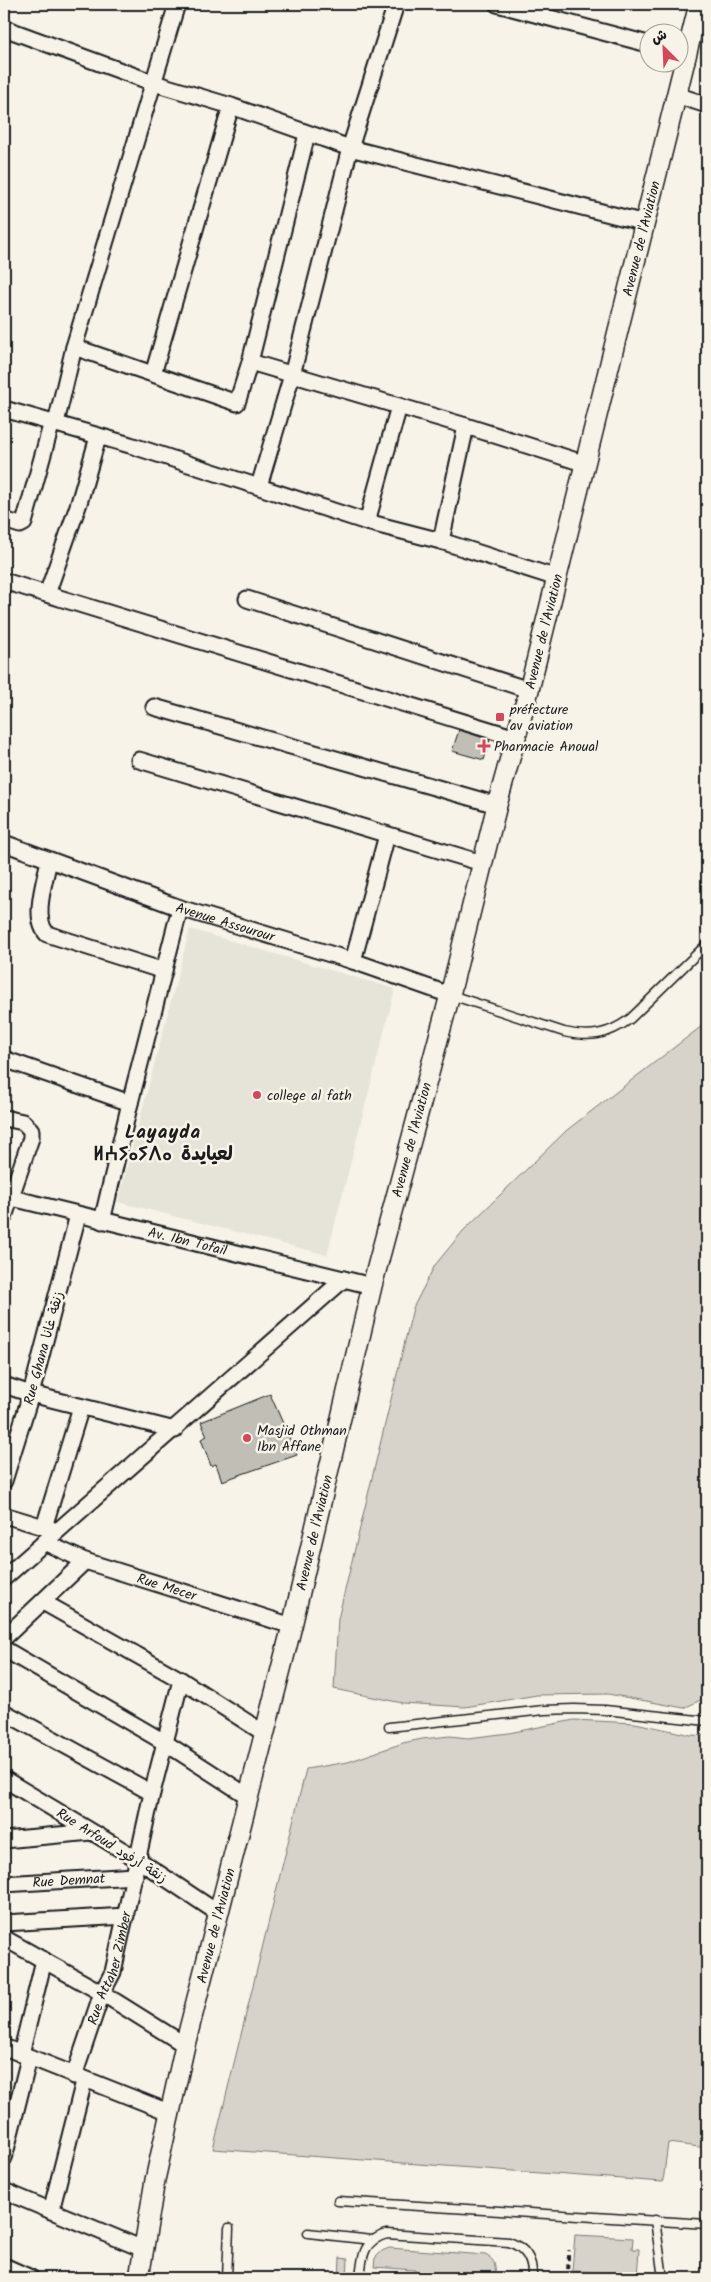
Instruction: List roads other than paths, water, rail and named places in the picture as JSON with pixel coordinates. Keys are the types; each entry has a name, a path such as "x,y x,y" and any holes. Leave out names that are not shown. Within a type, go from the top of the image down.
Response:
{"street":[{"path":"4,520 20,525 24,522 54,423 74,347 177,4"},
{"path":"260,486 292,375 350,148 396,4"},
{"path":"497,4 638,41"},
{"name":"Avenue de l'Aviation","path":"688,36 699,4"},
{"path":"4,28 154,83 231,106 350,148 645,223"},
{"name":"Avenue de l'Aviation","path":"139,2278 155,2180 185,2045 292,1626 372,1286 450,995 482,863 529,690 586,464 676,95 679,72"},
{"path":"676,95 700,101 707,105"},
{"path":"153,374 231,106"},
{"path":"74,347 237,403 250,362 307,134"},
{"path":"250,362 466,426 586,464"},
{"path":"367,522 399,406"},
{"path":"4,409 130,445 367,522 440,541 557,578"},
{"path":"440,541 466,426"},
{"path":"47,594 79,503 98,437"},
{"path":"4,581 516,738"},
{"path":"248,599 529,690"},
{"path":"154,706 497,805"},
{"path":"139,760 482,863"},
{"path":"353,961 388,835"},
{"name":"Avenue Assourour","path":"4,843 180,908 353,961 450,995"},
{"path":"49,860 39,918 42,928 47,934 164,971"},
{"path":"102,1221 180,908"},
{"path":"4,1059 130,1103"},
{"path":"4,1118 23,1122 31,1130 31,1138 7,1197 4,1217"},
{"name":"Av. Ibn Tofail","path":"7,1197 78,1216 372,1286"},
{"name":"Rue Ghana زنقة غانا","path":"4,1480 31,1394 78,1216"},
{"path":"51,1529 175,1430 344,1279"},
{"path":"4,1385 31,1394 175,1430"},
{"path":"4,1578 44,1542 51,1529 81,1406"},
{"path":"4,1515 51,1529"},
{"name":"Rue Mecer","path":"44,1542 85,1561 292,1626"},
{"path":"4,1638 85,1561"},
{"path":"44,1602 181,1680 264,1733"},
{"path":"4,1649 164,1742 249,1797"},
{"name":"Rue Attaher Zimber","path":"51,2211 79,2078 102,1992 113,1972 152,1793 181,1680"},
{"path":"4,1712 152,1793"},
{"name":"Rue Arfoud زنقة أرفود","path":"4,1779 137,1859 218,1913"},
{"path":"4,1840 91,1832"},
{"name":"Rue Demnat","path":"4,1884 135,1876"},
{"path":"4,1923 126,1916"},
{"path":"4,1938 102,1992 185,2045"},
{"path":"4,2158 44,1960"},
{"path":"4,2047 171,2113"},
{"path":"4,2191 143,2249"},
{"path":"4,2266 31,2278"}],"lane":[{"path":"450,995 564,1032 581,1036 599,1036 616,1030 630,1020 707,944"},
{"path":"389,1727 544,1710 574,1709 605,1710 707,1721"},
{"path":"338,2201 707,2224"},
{"path":"654,2220 663,2278"},
{"path":"227,2278 230,2228"},
{"path":"308,2233 372,2240 387,2234 509,2242 526,2253 532,2265 532,2278"},
{"path":"360,2278 362,2254 372,2240"}],"place":[{"name":"préfecture av aviation","path":"500,717"},
{"name":"Pharmacie Anoual","path":"484,746"},
{"name":"college al fath","path":"257,1095"},
{"name":"Masjid Othman Ibn Affane","path":"247,1438"}],"district":[{"name":"Layayda ⵍⵄⵢⴰⵢⴷⴰ لعيايدة","path":"163,1142"}]}
